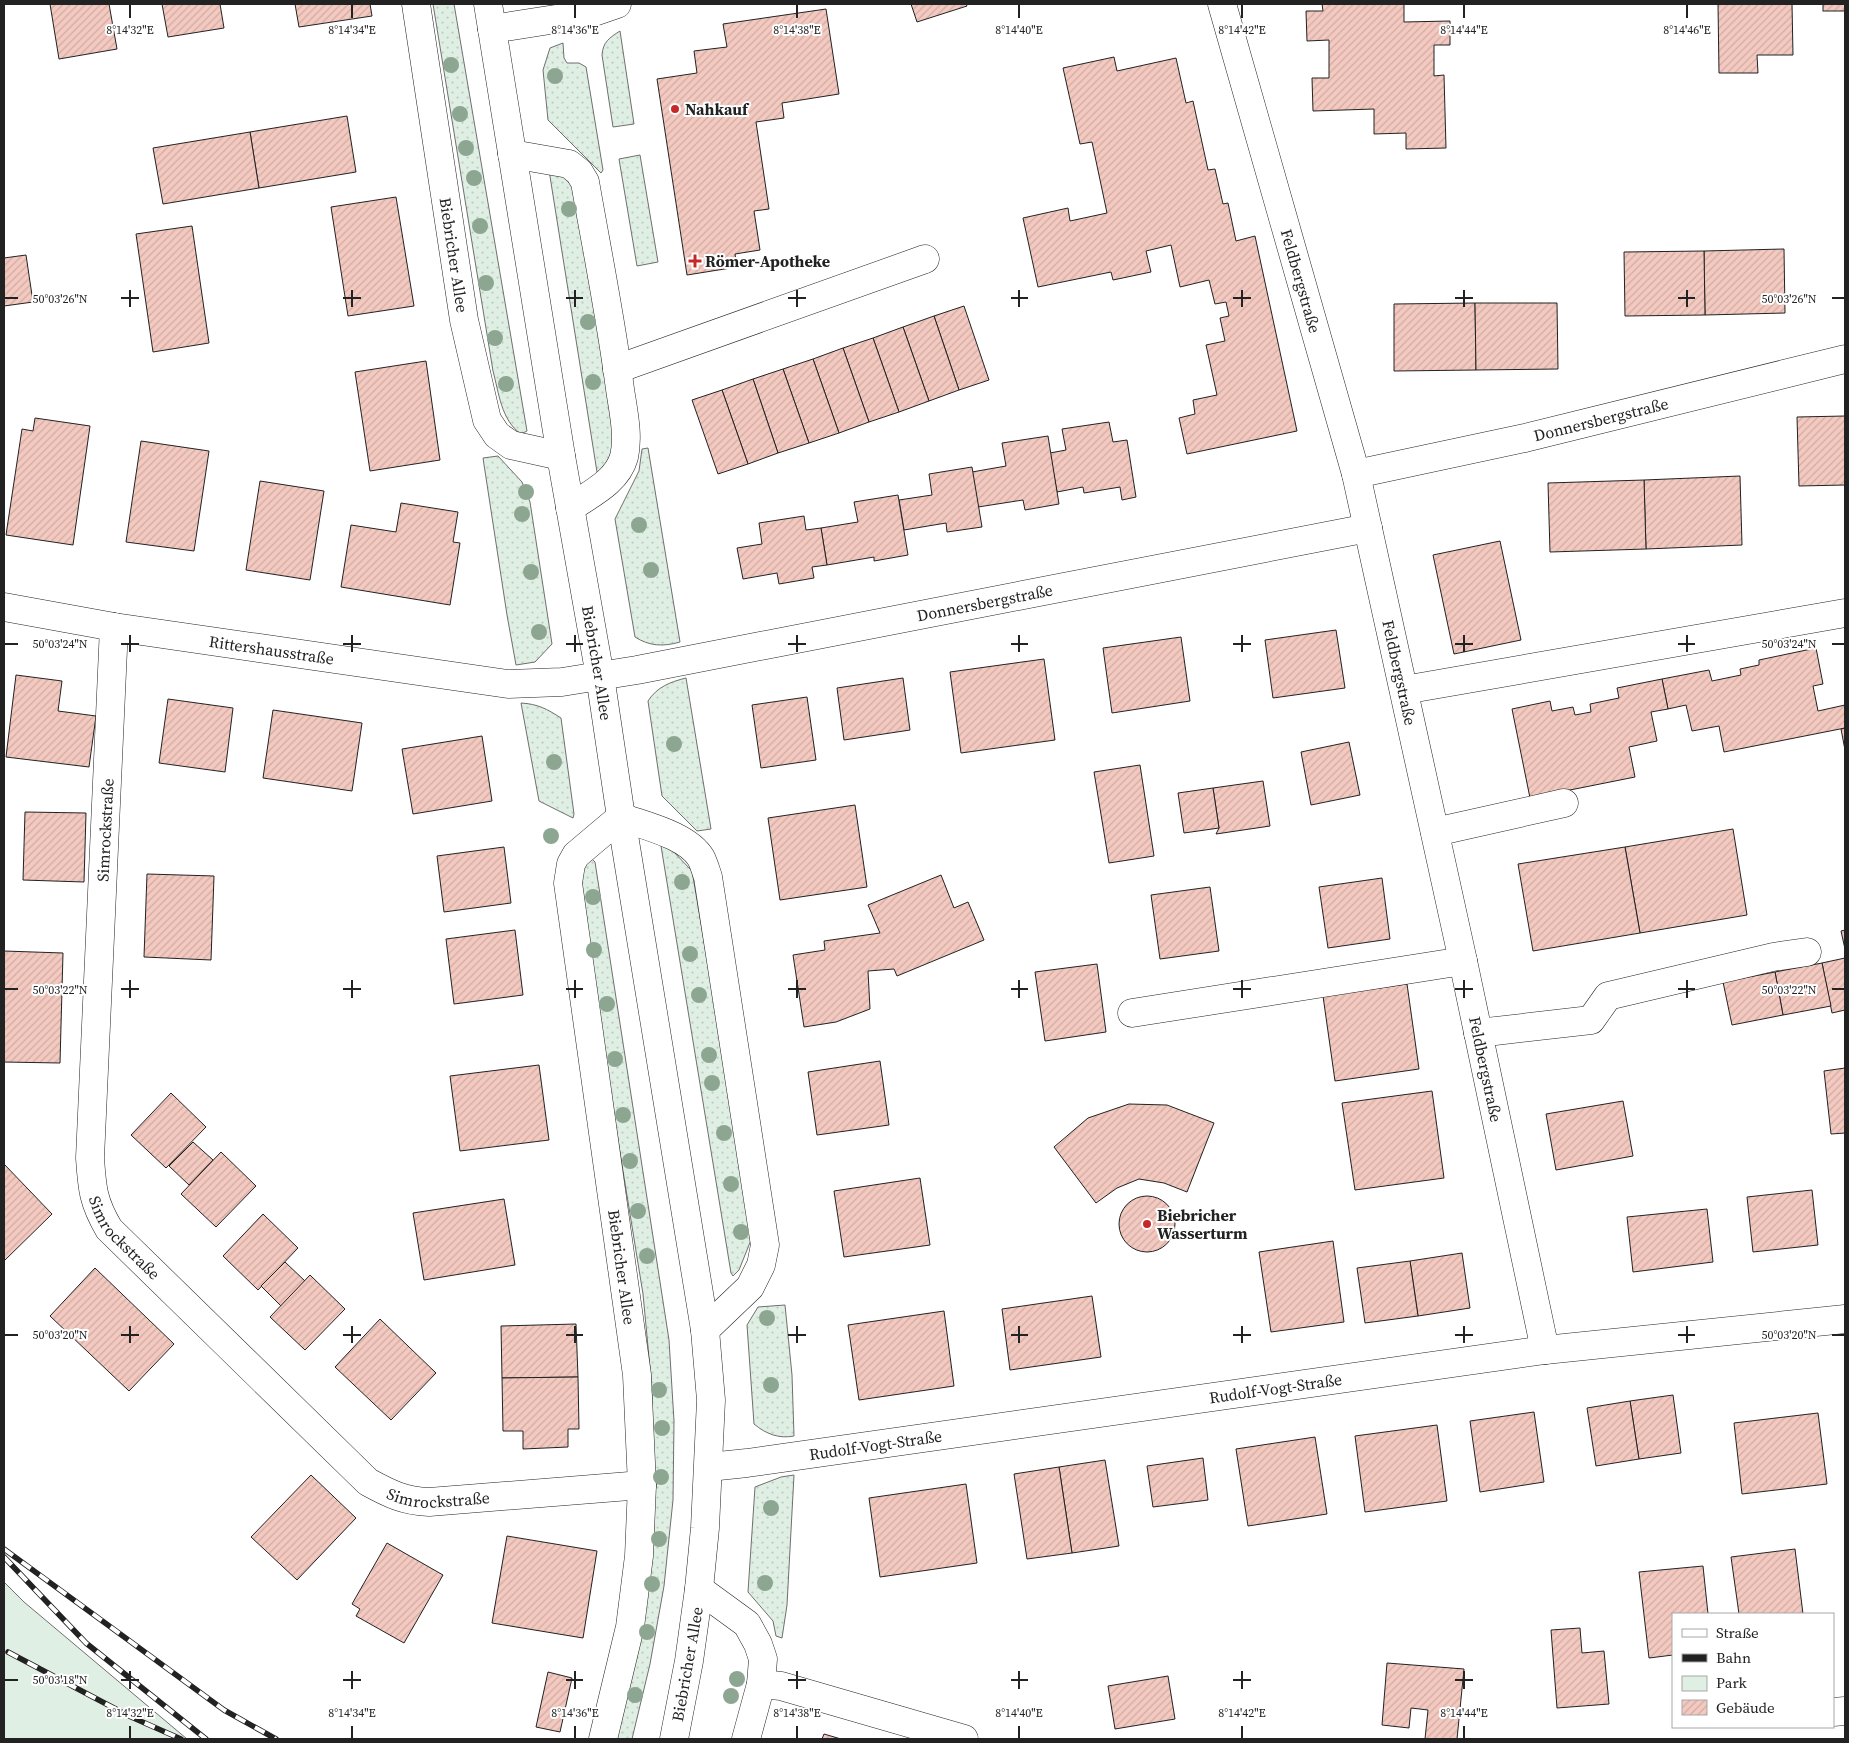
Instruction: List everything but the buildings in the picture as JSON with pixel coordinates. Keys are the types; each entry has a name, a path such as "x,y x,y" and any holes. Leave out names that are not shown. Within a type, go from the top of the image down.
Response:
{"street":[{"name":"Biebricher Allee","path":"416,4 464,320 487,420 497,435 511,444 561,456"},
{"path":"490,16 558,12 588,14 617,4"},
{"name":"Feldbergstraße","path":"1222,4 1356,474 1463,961 1545,1350"},
{"name":"Biebricher Allee","path":"490,16 561,456 600,676 621,817 705,1330 711,1400 709,1467 699,1589 689,1661 674,1739"},
{"path":"512,154 569,164 579,172 585,182 617,369 626,435 624,457 617,471 608,482 570,508"},
{"path":"617,369 925,259"},
{"name":"Donnersbergstraße","path":"1356,474 1525,438 1845,360"},
{"name":"Donnersbergstraße","path":"600,676 1368,528"},
{"name":"Rittershausstraße","path":"4,607 114,627 508,684 562,682 600,676"},
{"path":"1404,690 1845,613"},
{"name":"Simrockstraße","path":"114,627 90,1158 92,1191 98,1211 108,1229 368,1482 396,1497 411,1501 429,1502 642,1485"},
{"path":"1435,832 1564,803"},
{"name":"Biebricher Allee","path":"603,1739 630,1626 639,1556 642,1485 637,1375 568,883 571,864 576,855 621,817"},
{"path":"621,817 678,838 691,847 701,859 708,877 765,1245 761,1265 750,1287 705,1330"},
{"path":"1478,1033 1591,1020 1608,996 1773,957 1808,952"},
{"path":"1132,1013 1463,961"},
{"name":"Rudolf-Vogt-Straße","path":"709,1467 1545,1350 1845,1319"},
{"name":"Biebricher Allee","path":"699,1589 747,1624 758,1644 763,1659 761,1684 746,1739"},
{"path":"761,1684 782,1686 964,1739"}],"green space":[{"path":"433,4 454,4 527,431 521,434 514,428 505,414 493,371"},
{"path":"620,31 634,124 613,127 602,55 607,41"},
{"path":"563,43 564,58 567,63 579,63 586,67 603,170 601,173 548,120 543,70 550,48"},
{"path":"640,155 658,262 637,266 619,159"},
{"path":"549,170 559,172 582,197 614,422 612,453 601,475 597,472"},
{"path":"648,448 680,642 668,645 651,644 635,637 615,519 639,471 642,449"},
{"path":"498,456 522,482 530,502 552,644 535,662 516,665 483,458"},
{"path":"686,678 711,829 697,831 662,796 648,701 655,692 664,686"},
{"path":"521,703 532,704 561,718 573,818 539,801"},
{"path":"661,846 671,849 692,871 751,1217 753,1235 739,1270 733,1276 731,1273"},
{"path":"592,859 595,862 669,1340 674,1421 673,1500 664,1586 650,1664 632,1739 614,1739 651,1502 652,1389 643,1294 576,881 586,860"},
{"path":"785,1305 792,1375 794,1436 783,1437 763,1431 754,1424 747,1325 758,1307"},
{"path":"794,1475 787,1605 782,1638 776,1636 773,1621 748,1592 755,1487 781,1477"},
{"path":"4,1582 24,1602 187,1739 4,1739"}],"railway":[{"path":"4,1549 224,1710 276,1739"},
{"path":"4,1557 86,1643 206,1739"},
{"path":"8,1652 129,1716 181,1739"}],"place":[{"name":"Nahkauf","path":"675,109"},
{"name":"Römer-Apotheke","path":"695,261"},
{"name":"Biebricher Wasserturm","path":"1147,1224"}]}
